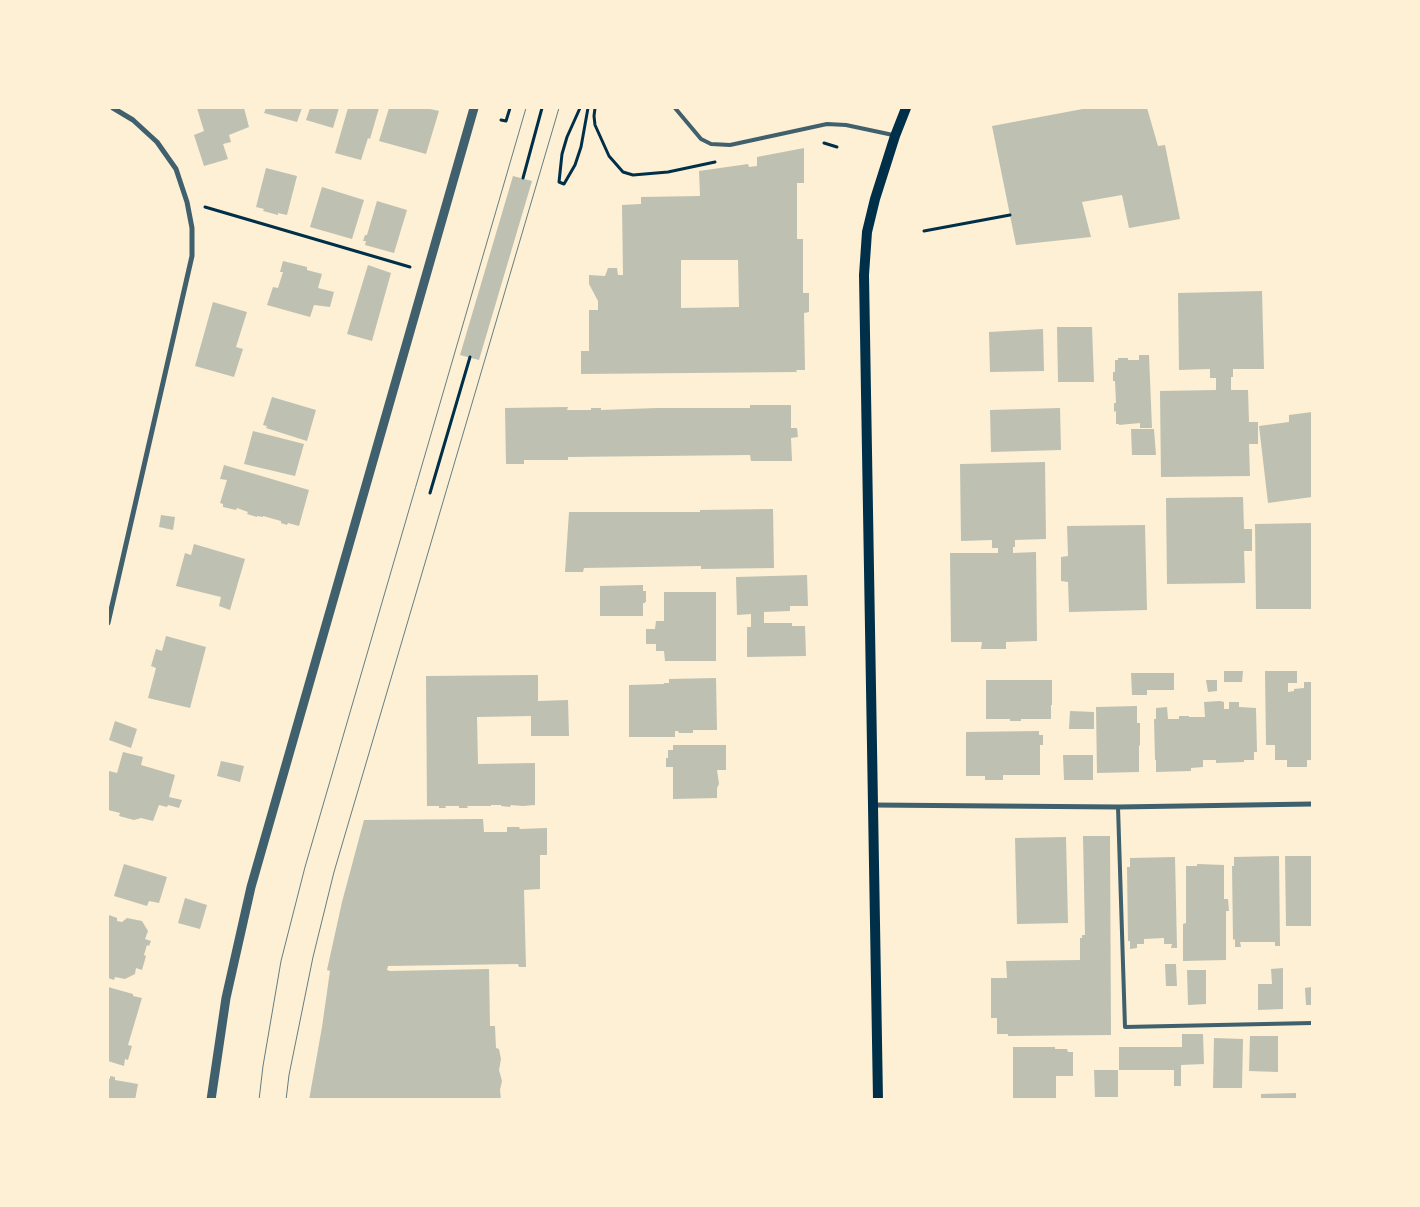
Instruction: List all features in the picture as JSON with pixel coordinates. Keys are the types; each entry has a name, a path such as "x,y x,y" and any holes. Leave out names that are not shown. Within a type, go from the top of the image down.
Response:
{"main road":[{"path":"878,1100 864,275 867,232 875,199 906,108"}],"street":[{"path":"108,623 192,256 192,228 187,202 176,170 157,142 133,120 112,108"},
{"path":"211,1100 226,998 251,886 474,108"},
{"path":"872,805 1118,807 1312,804"}],"lane":[{"path":"675,108 701,138 711,144 730,145 827,124 846,125 895,136"},
{"path":"1118,807 1125,1027 1312,1023"}],"path":[{"path":"501,120 506,121 510,108"},
{"path":"524,178 542,108"},
{"path":"580,108 567,137 562,154 560,182 564,184 575,165 581,147 588,108"},
{"path":"595,108 595,126 609,156 623,172 633,175 668,172 693,166"},
{"path":"187,202 428,272"},
{"path":"924,231 1010,215"},
{"path":"430,493 470,357"}],"building":[{"path":"197,108 244,108 249,127 229,135 231,142 223,144 228,159 204,166 194,135 204,131"},
{"path":"266,108 302,108 297,122 264,113"},
{"path":"310,108 339,108 333,128 306,120"},
{"path":"348,108 379,108 370,139 368,138 361,160 335,153"},
{"path":"389,108 426,108 439,111 426,154 379,141"},
{"path":"1088,108 1147,108 1158,146 1165,145 1180,219 1129,228 1122,195 1082,202 1091,237 1016,245 992,126"},
{"path":"804,148 804,183 797,183 797,239 803,239 803,293 809,293 809,312 804,313 805,370 796,370 797,372 581,374 581,351 589,351 589,310 598,310 598,301 589,284 589,275 605,276 608,268 617,268 618,275 623,275 622,205 641,204 641,197 700,196 699,171 748,164 749,167 757,166 757,157","holes":["681,260 738,260 739,307 681,308"]},
{"path":"266,168 297,176 287,215 278,213 278,215 256,207"},
{"path":"513,176 532,181 479,360 460,355"},
{"path":"322,187 364,200 352,239 310,227"},
{"path":"377,201 407,210 394,253 365,245 366,241 363,241 365,235 367,235"},
{"path":"283,261 307,267 307,270 322,274 318,288 334,292 330,307 314,305 310,317 267,305 273,287 278,288 283,272 280,272"},
{"path":"368,265 391,273 372,341 347,334"},
{"path":"1262,291 1264,369 1233,369 1233,377 1231,377 1231,390 1248,390 1249,422 1258,422 1258,444 1249,444 1250,476 1161,477 1160,391 1216,390 1216,378 1210,378 1210,369 1179,370 1178,293"},
{"path":"213,302 247,312 236,347 243,349 234,377 195,366"},
{"path":"1057,327 1092,327 1094,382 1058,382"},
{"path":"1043,329 1044,371 990,372 989,332"},
{"path":"1139,355 1149,355 1152,428 1140,428 1140,423 1116,424 1116,411 1114,412 1114,403 1116,403 1115,381 1113,381 1115,360 1118,360 1118,358 1128,358 1128,360 1139,360"},
{"path":"272,397 316,410 307,441 266,428 267,426 263,425"},
{"path":"750,405 791,405 791,428 797,428 798,437 791,438 792,461 751,461 750,455 568,457 568,460 524,460 524,464 506,464 505,408 568,407 567,410 601,408 601,410 750,408"},
{"path":"1060,408 1061,450 991,452 990,410"},
{"path":"1312,412 1312,497 1268,503 1259,426 1289,422 1289,415"},
{"path":"1131,429 1154,429 1156,455 1132,455"},
{"path":"253,431 304,444 295,476 244,464"},
{"path":"1045,462 1046,539 1015,540 1015,547 1013,547 1013,553 1036,552 1037,641 1006,642 1006,649 981,649 982,642 951,642 950,553 998,553 998,548 992,548 992,540 961,541 960,464"},
{"path":"224,465 309,490 299,526 288,523 287,525 281,523 281,521 263,516 257,517 237,508 236,510 223,507 223,504 220,503 227,480 220,479"},
{"path":"1243,497 1244,529 1252,529 1252,551 1244,551 1245,583 1167,584 1166,498"},
{"path":"773,509 774,568 701,569 701,566 584,568 583,572 565,572 569,512 700,512 700,510"},
{"path":"161,515 175,517 173,530 159,527"},
{"path":"1312,523 1312,609 1256,609 1255,524"},
{"path":"1145,525 1147,610 1069,612 1068,582 1061,581 1061,557 1068,556 1067,526"},
{"path":"194,544 245,559 230,610 219,606 221,597 176,586 185,553 191,555"},
{"path":"807,575 808,606 790,606 790,611 764,612 764,623 792,623 792,626 805,626 806,656 747,657 747,627 751,627 751,614 737,615 736,577"},
{"path":"643,585 643,591 646,591 646,601 643,603 643,616 600,616 600,586"},
{"path":"664,592 716,592 716,661 665,661 664,651 656,651 656,644 646,644 646,629 655,629 656,621 664,621"},
{"path":"166,636 206,647 190,708 148,698 156,668 151,666 156,649 162,651"},
{"path":"1224,671 1243,671 1242,682 1224,682"},
{"path":"1265,671 1297,671 1297,683 1288,683 1288,692 1304,688 1304,682 1312,682 1312,760 1307,760 1307,767 1287,767 1287,760 1275,760 1275,745 1266,745"},
{"path":"1131,673 1174,673 1174,690 1147,690 1147,695 1132,695"},
{"path":"538,675 538,701 568,700 569,736 531,736 531,716 477,717 478,764 535,763 535,805 511,805 510,807 501,805 467,806 468,808 459,808 459,806 439,808 439,806 427,806 426,676"},
{"path":"716,678 717,730 693,730 693,733 679,733 675,731 675,737 629,737 629,685 664,684 669,683 669,679"},
{"path":"986,680 1052,680 1051,719 1010,721 1010,719 986,719"},
{"path":"1206,680 1217,680 1217,691 1208,692"},
{"path":"1204,702 1224,702 1224,709 1229,709 1229,702 1239,702 1239,707 1256,708 1257,752 1254,752 1254,760 1216,763 1216,760 1203,760 1203,767 1191,768 1191,771 1156,772 1154,719 1156,719 1156,708 1167,707 1168,719 1179,719 1179,716 1205,717"},
{"path":"1137,706 1137,723 1140,723 1139,772 1097,773 1096,707"},
{"path":"1070,711 1094,712 1094,729 1069,729"},
{"path":"115,721 137,729 131,748 109,740"},
{"path":"1039,731 1039,735 1043,735 1043,745 1040,745 1040,775 1003,775 1003,780 985,780 985,776 966,776 966,732"},
{"path":"673,745 726,745 726,770 717,770 719,784 717,798 673,799 673,767 666,767 666,758 668,758 668,750 673,750"},
{"path":"123,752 143,757 141,765 175,775 169,797 182,800 179,808 159,805 153,821 141,818 134,820 119,816 120,813 108,810 109,771 117,773"},
{"path":"1063,755 1093,755 1093,780 1064,780"},
{"path":"221,761 244,766 240,782 217,776"},
{"path":"483,819 484,832 507,832 507,827 519,827 520,829 547,828 547,855 540,855 540,889 524,890 526,967 519,967 518,964 388,966 387,970 489,969 490,1026 495,1026 496,1048 499,1049 501,1059 499,1070 502,1081 500,1090 501,1100 309,1100 330,971 327,970 342,902 364,820"},
{"path":"1083,836 1110,836 1111,1035 1008,1036 1008,1034 997,1034 997,1018 991,1018 991,978 1007,978 1006,961 1080,960 1080,938 1082,938 1082,935 1085,935"},
{"path":"1066,837 1068,923 1017,924 1015,838"},
{"path":"1279,856 1280,946 1275,946 1275,942 1240,942 1241,947 1235,947 1235,939 1233,940 1232,866 1234,866 1234,857"},
{"path":"1285,856 1312,856 1312,926 1286,926"},
{"path":"1175,857 1177,948 1171,948 1172,944 1164,944 1164,938 1144,939 1144,944 1137,944 1137,948 1130,949 1130,941 1128,941 1127,867 1130,867 1130,858"},
{"path":"124,864 167,877 159,903 149,901 147,906 114,896"},
{"path":"1197,864 1224,865 1224,899 1228,899 1229,911 1226,911 1226,960 1183,961 1183,924 1186,923 1186,866 1197,866"},
{"path":"185,898 207,905 200,929 178,923"},
{"path":"109,915 122,922 127,918 142,921 148,931 145,939 151,941 149,946 147,945 142,970 136,968 135,974 125,979 115,977 114,980 108,978"},
{"path":"1165,964 1176,964 1177,986 1166,986"},
{"path":"1283,968 1283,1009 1258,1010 1258,984 1272,984 1271,969"},
{"path":"1187,970 1206,970 1206,1004 1188,1005"},
{"path":"108,987 142,998 128,1045 132,1046 128,1060 125,1059 124,1066 108,1061"},
{"path":"1312,987 1312,1005 1306,1005 1305,988"},
{"path":"1182,1034 1203,1034 1204,1064 1181,1065 1181,1086 1174,1086 1174,1070 1119,1070 1119,1047 1182,1047"},
{"path":"1250,1036 1278,1036 1278,1072 1249,1071"},
{"path":"1214,1038 1243,1039 1242,1088 1213,1088"},
{"path":"1013,1047 1055,1047 1055,1049 1067,1049 1068,1052 1073,1052 1073,1076 1056,1076 1056,1098 1013,1098"},
{"path":"1094,1070 1118,1070 1118,1097 1095,1097"},
{"path":"110,1076 115,1077 115,1080 138,1084 135,1100 108,1100 108,1078 110,1079"},
{"path":"1296,1093 1296,1100 1261,1100 1261,1094"}],"tram line":[{"path":"259,1100 281,961 305,867 526,108"},
{"path":"286,1100 289,1075 313,957 334,872 559,108"}]}
